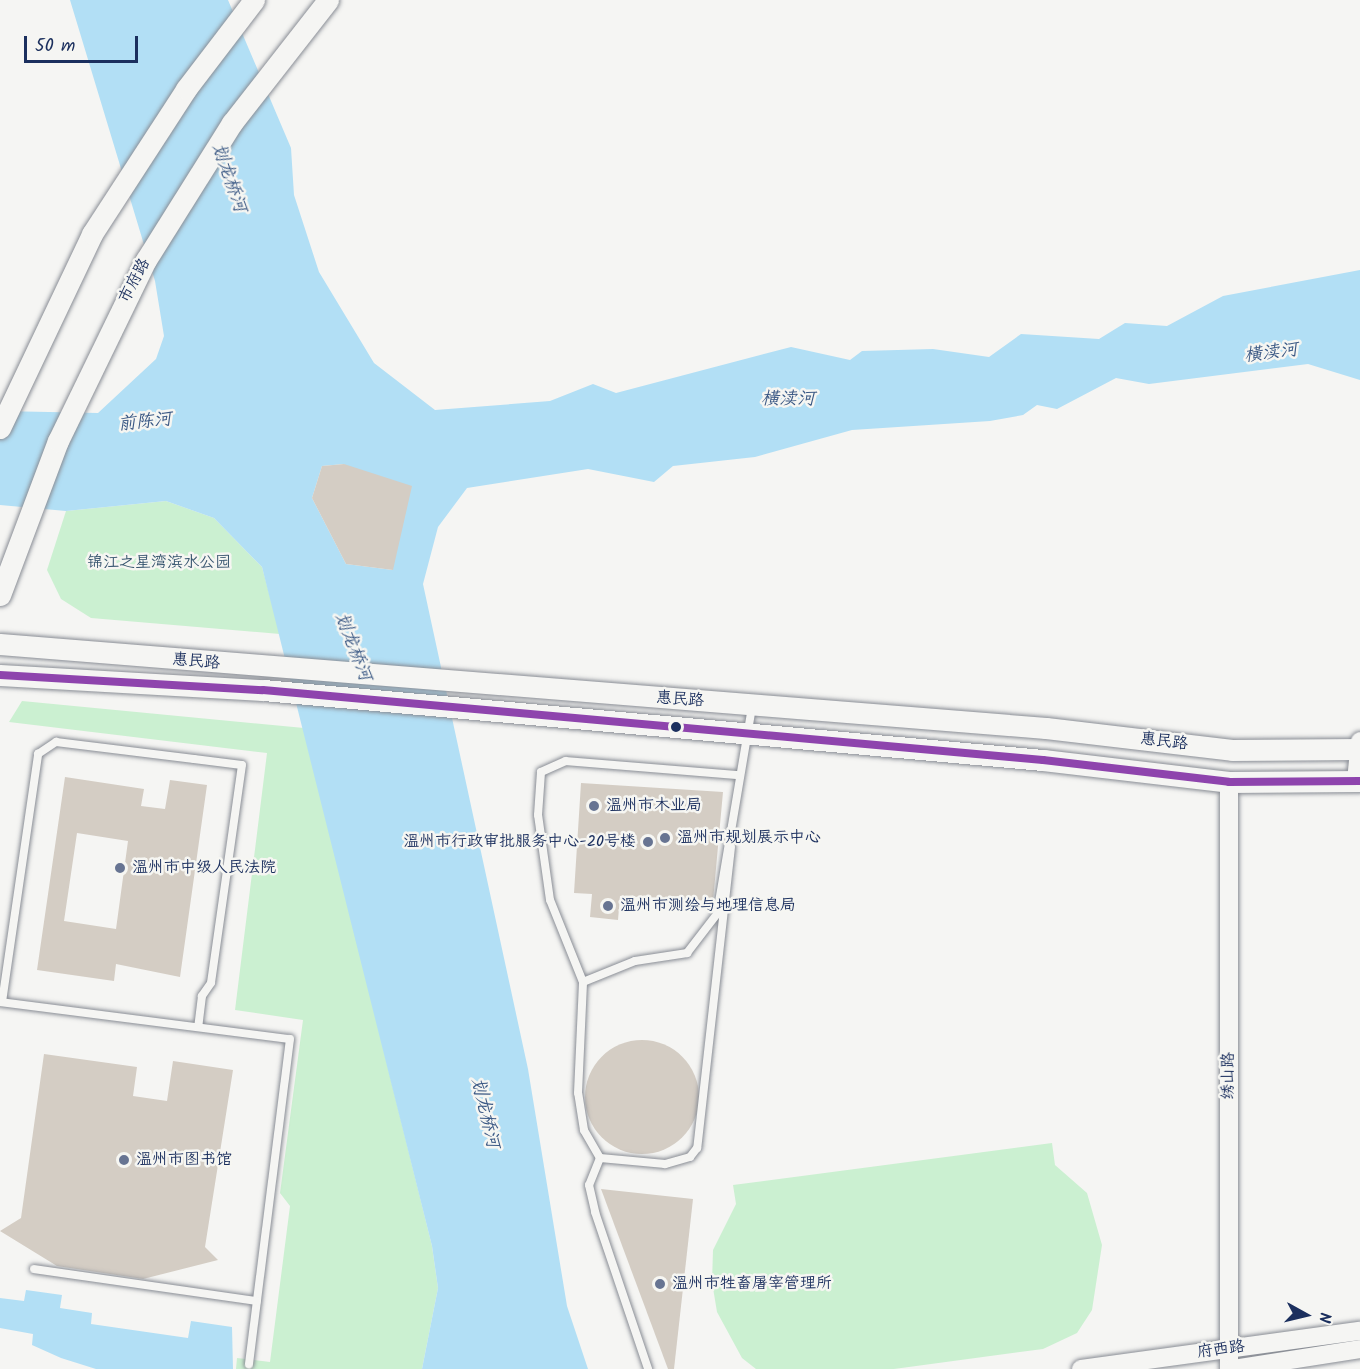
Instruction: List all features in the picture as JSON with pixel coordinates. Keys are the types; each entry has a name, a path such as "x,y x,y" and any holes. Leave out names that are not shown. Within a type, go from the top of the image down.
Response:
{"main road":[{"path":"0,428 92,234 186,89 254,0"},
{"name":"市府路","path":"0,595 63,430 147,260 232,123 328,0"},
{"name":"惠民路","path":"0,644 266,668 1046,728 1232,750 1360,747"},
{"name":"惠民路","path":"0,675 263,690 747,733 1229,782 1358,781"}],"street":[{"path":"1358,781 1360,747"},
{"name":"绣山路","path":"1229,782 1229,1349 1231,1369"},
{"name":"府西路","path":"1082,1369 1360,1331"},
{"name":"府西路","path":"1231,1369 1360,1349"}],"lane":[{"path":"600,1158 665,1164 690,1157 697,1148 738,775 752,705"},
{"path":"198,1028 202,996 211,983 243,765 56,742 38,754 1,1002 198,1028 290,1039 249,1364"},
{"path":"600,1158 584,1130 578,1093 583,982 550,900 538,815 541,772 566,761 738,775"},
{"path":"583,982 635,961 687,953 717,914 731,848"},
{"path":"600,1158 590,1185 595,1212 648,1369"},
{"path":"34,1269 257,1301"}],"green space":[{"name":"锦江之星湾滨水公园","path":"166,501 214,518 262,567 280,634 91,618 61,599 47,570 66,511"},
{"path":"22,701 304,728 432,1246 438,1288 422,1369 236,1369 237,1358 270,1362 290,1206 280,1193 303,1020 235,1010 267,753 9,722"},
{"path":"1052,1143 1055,1165 1087,1193 1102,1245 1092,1310 1077,1333 1043,1349 894,1369 756,1369 742,1358 717,1312 712,1282 713,1250 736,1204 733,1185"}],"water":[{"path":"70,0 228,0 291,148 294,195 319,272 374,363 435,410 550,401 593,384 616,393 791,347 850,360 862,351 933,349 989,357 1021,334 1099,339 1125,323 1167,326 1223,296 1360,270 1360,380 1308,364 1149,384 1116,378 1057,409 1037,405 1023,415 990,421 852,430 755,457 673,466 654,482 588,469 467,488 438,527 423,584 528,1069 567,1306 588,1369 422,1369 438,1288 432,1246 262,567 214,518 166,501 66,511 0,505 0,411 98,413 156,359 164,336 155,281","holes":["344,464 393,570 346,564 312,498 322,466"]},
{"path":"26,1290 62,1295 60,1308 92,1313 91,1324 188,1338 191,1321 232,1327 233,1369 96,1369 61,1358 32,1345 33,1334 0,1328 0,1298 24,1301"}],"building":[{"path":"344,464 412,486 393,570 346,564 312,498 322,466"},
{"path":"65,777 144,789 141,806 165,809 170,780 207,785 180,977 116,964 114,981 37,970","holes":["77,833 128,841 116,929 64,921"]},
{"name":"温州市行政审批服务中心-20号楼","path":"581,783 723,792 713,901 620,896 618,920 590,917 592,894 574,893"},
{"path":"642,1040 664,1044 683,1056 695,1075 699,1097 695,1119 683,1138 664,1150 642,1154 620,1150 601,1138 589,1119 585,1097 589,1075 601,1056 620,1044"},
{"name":"温州市图书馆","path":"44,1054 137,1067 133,1096 167,1101 173,1061 233,1070 205,1247 218,1260 143,1279 57,1266 0,1231 21,1218"},
{"name":"温州市牲畜屠宰管理所","path":"601,1189 693,1199 674,1369 668,1369"}],"transit line":[{"path":"0,675 263,690 1043,760 1229,782 1360,781"}],"place":[{"name":"温州市木业局","path":"594,806"},
{"name":"温州市规划展示中心","path":"665,838"},
{"name":"温州市行政审批服务中心-20号楼","path":"648,842"},
{"name":"温州市中级人民法院","path":"120,868"},
{"name":"温州市测绘与地理信息局","path":"608,906"},
{"name":"温州市图书馆","path":"124,1160"},
{"name":"温州市牲畜屠宰管理所","path":"660,1284"}],"water label":[{"name":"划龙桥河","path":"228,178"},
{"name":"横渎河","path":"1271,354"},
{"name":"横渎河","path":"788,400"},
{"name":"前陈河","path":"145,423"},
{"name":"划龙桥河","path":"352,647"},
{"name":"划龙桥河","path":"484,1113"}]}
